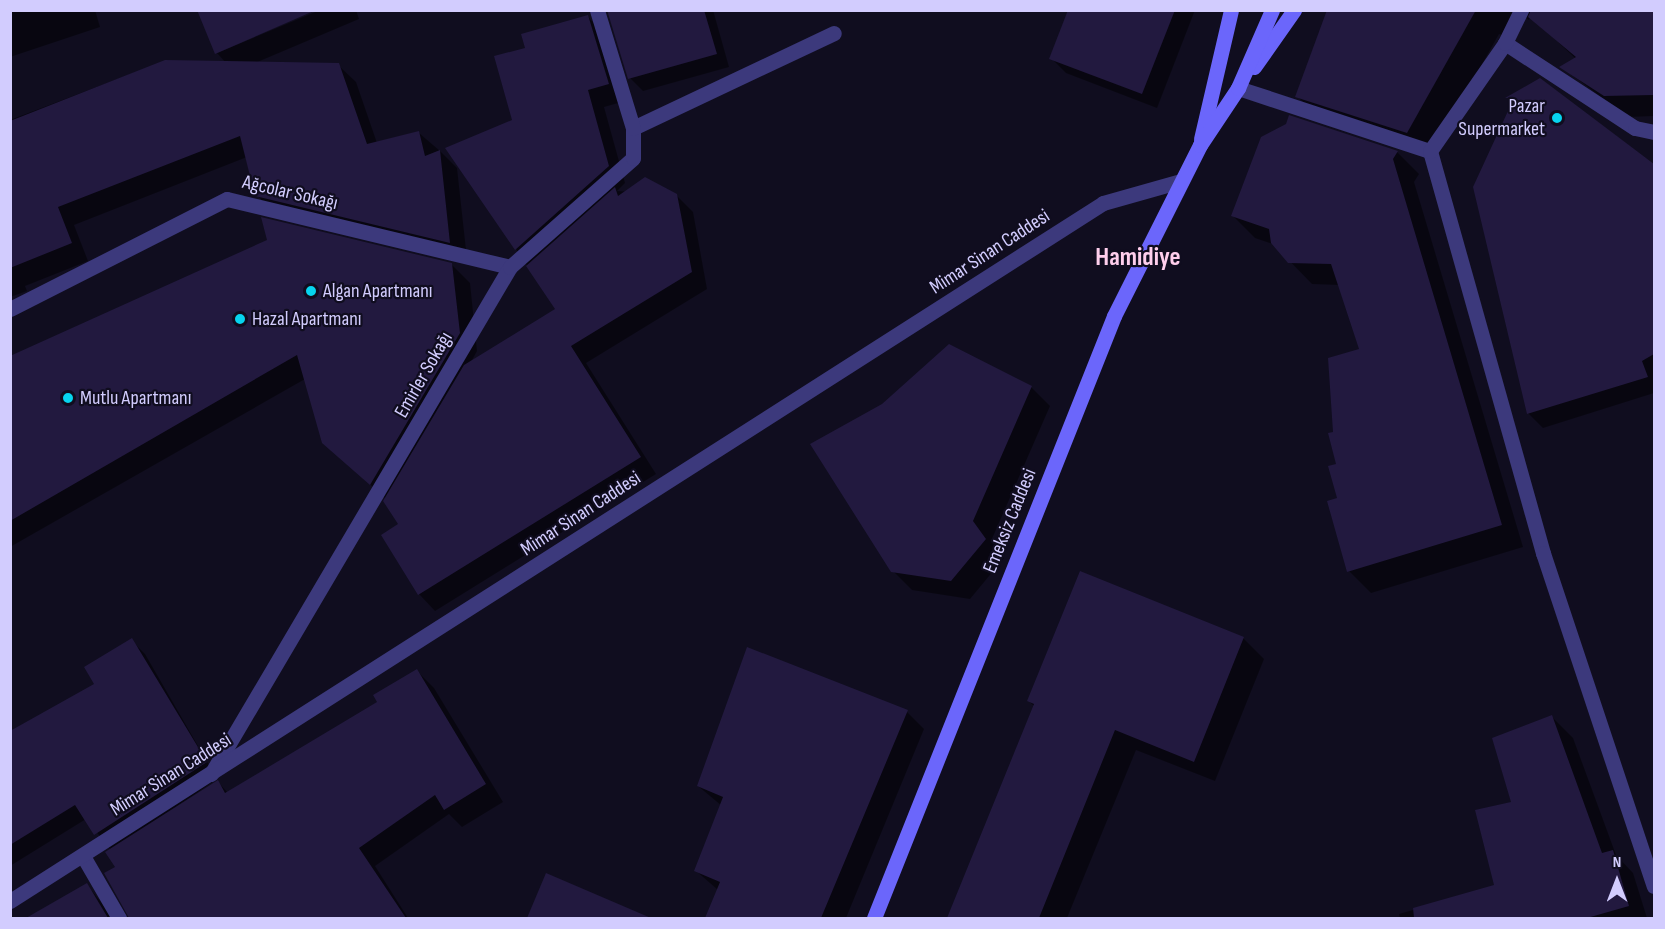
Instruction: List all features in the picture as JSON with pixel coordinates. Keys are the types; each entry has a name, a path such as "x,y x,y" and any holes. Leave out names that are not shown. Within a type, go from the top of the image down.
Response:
{"main road":[{"name":"Emeksiz Caddesi","path":"1200,145 1231,10"},
{"name":"Emeksiz Caddesi","path":"1238,88 1272,10"},
{"name":"Emeksiz Caddesi","path":"874,918 1114,316 1200,145 1294,10"}],"street":[{"name":"Emirler Sokağı","path":"210,776 510,267 633,158 633,128 597,10"},
{"path":"1430,151 1505,43 1521,10"},
{"path":"633,128 834,33"},
{"path":"1505,43 1635,128 1654,132"},
{"path":"1238,88 1430,151"},
{"path":"1430,151 1544,553 1654,886"},
{"name":"Mimar Sinan Caddesi","path":"10,901 210,776 1103,202 1181,181"},
{"name":"Ağcolar Sokağı","path":"10,309 227,200 510,267"},
{"path":"83,856 119,918"}],"building":[{"path":"197,10 316,10 215,54"},
{"path":"607,10 704,10 717,54 628,79"},
{"path":"1068,10 1175,10 1142,94 1049,59"},
{"path":"1327,10 1476,10 1407,133 1295,97"},
{"path":"1531,10 1654,10 1654,95 1604,96 1559,67 1576,57 1528,17"},
{"path":"588,15 609,84 588,90 609,166 515,250 445,148 512,120 494,56 525,48 521,34"},
{"path":"165,60 339,63 367,144 419,131 425,156 440,150 450,243 255,196 240,136 58,207 72,243 10,268 10,121"},
{"path":"1540,78 1654,164 1654,354 1642,361 1648,377 1527,414 1473,187 1514,98 1505,98"},
{"path":"1289,115 1398,151 1393,159 1502,525 1347,572 1327,501 1337,498 1328,466 1336,464 1328,433 1333,432 1328,358 1359,349 1331,264 1288,263 1271,243 1269,229 1231,216 1261,137 1286,124"},
{"path":"645,177 677,194 692,272 571,346 641,457 418,595 381,535 398,524 383,501 464,365 555,309 526,266 615,187 618,196"},
{"path":"261,217 452,263 460,333 370,485 322,443 297,355 10,521 10,356 267,240"},
{"path":"949,344 1032,386 973,521 986,539 951,581 891,572 810,444 882,404"},
{"path":"1080,571 1244,637 1194,762 1115,730 1039,918 947,918 1034,704 1027,701"},
{"path":"132,638 207,762 94,835 75,805 10,845 10,731 94,684 84,667"},
{"path":"747,647 908,710 821,918 705,918 720,882 694,871 723,797 697,786"},
{"path":"417,669 486,784 444,810 435,795 359,848 406,918 129,918 104,873 115,867 105,852 218,780 225,793 377,702 373,695"},
{"path":"1552,715 1602,853 1613,850 1629,906 1587,918 1414,918 1413,908 1494,885 1475,810 1511,802 1492,738"},
{"path":"546,873 651,918 527,918"},
{"path":"87,883 108,918 26,918"}],"place":[{"name":"Pazar Supermarket","path":"1557,118"},
{"name":"Algan Apartmanı","path":"311,291"},
{"name":"Hazal Apartmanı","path":"240,319"},
{"name":"Mutlu Apartmanı","path":"68,398"}],"district":[{"name":"Hamidiye","path":"1138,258"}]}
